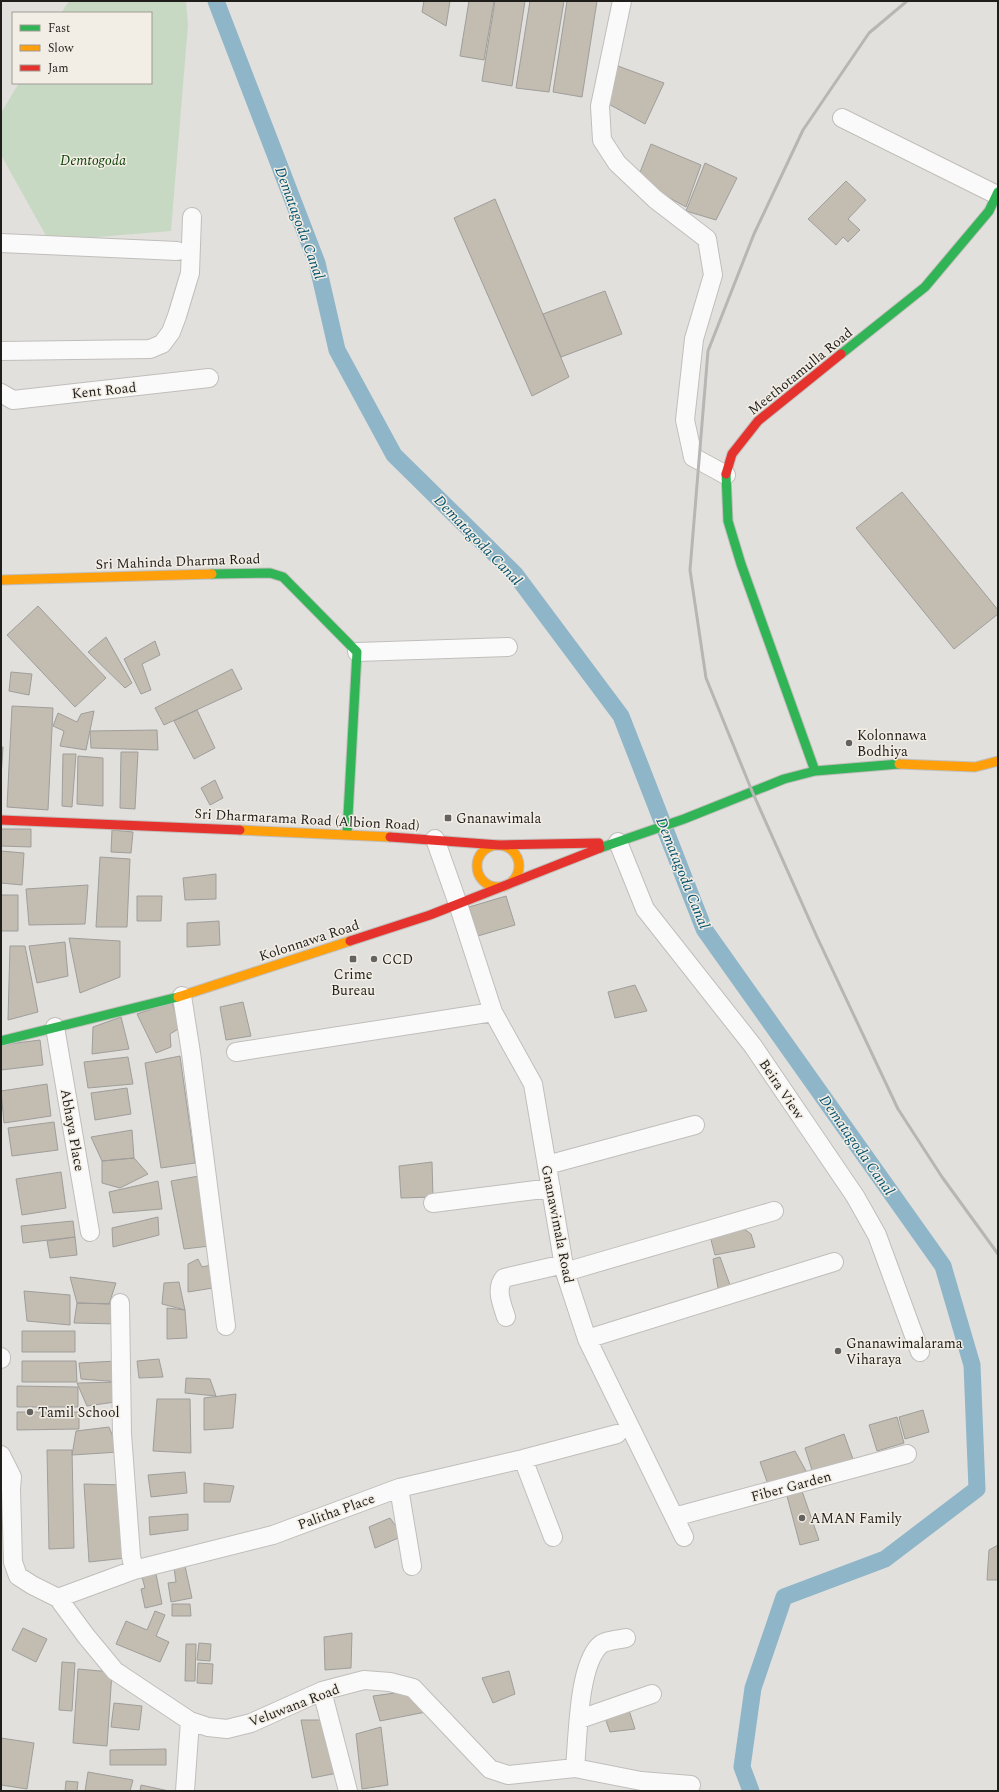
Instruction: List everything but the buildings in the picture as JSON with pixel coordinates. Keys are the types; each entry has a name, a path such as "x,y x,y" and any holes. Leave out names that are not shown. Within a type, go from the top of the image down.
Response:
{"main road":[{"name":"Meethotamulla Road","path":"815,771 741,564 728,521 726,474 732,454 758,420 925,287 989,211 997,193"},
{"name":"Sri Mahinda Dharma Road","path":"1,580 270,573 283,578 357,652"},
{"path":"347,834 357,652"},
{"name":"Kolonnawa Road","path":"1,1041 182,996 430,915 615,843 684,819 784,779 815,771 895,764 975,767 998,761"},
{"name":"Sri Dharmarama Road (Albion Road)","path":"1,820 347,834 499,844 615,843"},
{"path":"499,844 512,850 520,862 517,876 507,885 500,887 487,884 478,873 477,866 481,853 486,848 499,844"}],"street":[{"path":"622,1 600,106 602,140 617,163 655,199 707,238 713,275 694,339 685,420 693,456 726,474"},
{"path":"842,118 997,193"},
{"path":"1,351 150,349 162,344 171,332 190,273 192,217"},
{"path":"1,243 177,251"},
{"name":"Kent Road","path":"1,394 13,400 209,378"},
{"path":"357,652 508,647"},
{"name":"Gnanawimala Road","path":"435,839 493,1012 533,1084 564,1268 587,1339 684,1536"},
{"name":"Beira View","path":"615,843 645,909 753,1046 855,1196 877,1235 920,1352"},
{"path":"182,996 191,1053 226,1326"},
{"path":"236,1052 493,1012"},
{"name":"Abhaya Place","path":"55,1027 90,1232"},
{"path":"547,1165 695,1125"},
{"path":"433,1202 551,1188"},
{"path":"506,1317 500,1300 500,1284 504,1278 564,1268 774,1211"},
{"path":"587,1339 834,1262"},
{"path":"120,1303 122,1434 131,1556 134,1570"},
{"name":"Palitha Place","path":"58,1598 134,1570 273,1535 399,1488 523,1459 617,1434"},
{"name":"Fiber Garden","path":"674,1517 907,1454"},
{"path":"1,1455 12,1477 6,1484"},
{"path":"523,1459 553,1537"},
{"name":"Veluwana Road","path":"6,1484 14,1562 18,1576 58,1598 86,1636 115,1671 190,1721 208,1727 227,1729 251,1723 322,1691 364,1680 390,1682 413,1688 490,1769 508,1775 575,1768 641,1781 691,1784"},
{"path":"399,1488 412,1566"},
{"path":"575,1768 584,1678 591,1661 600,1646 626,1638"},
{"path":"322,1691 348,1791"},
{"path":"580,1718 652,1694"},
{"path":"185,1791 190,1721"}],"green space":[{"name":"Demtogoda","path":"69,1 186,1 188,25 171,231 49,241 1,155 1,113 18,84 152,84 152,12 62,12"}],"waterway":[{"name":"Dematagoda Canal","path":"216,1 317,263 337,350 394,455 515,574 621,716 704,929 943,1266 972,1365 977,1489 885,1559 784,1597 753,1688 742,1767 751,1791"}],"railway":[{"path":"907,1 869,33 803,130 754,234 708,351 690,570 706,678 752,791 817,937 898,1109 942,1177 998,1254"}],"traffic: fast":[{"path":"841,354 925,287 989,211 998,192"},
{"path":"726,474 728,521 741,564 815,771"},
{"path":"212,574 270,573 283,577 357,652 347,834"},
{"path":"600,848 684,819 784,779 815,771 899,764"},
{"path":"1,1041 178,997"}],"traffic: slow":[{"path":"1,580 212,574"},
{"path":"899,764 975,767 998,761"},
{"path":"240,830 390,837"},
{"path":"494,845 502,845 510,848 516,854 519,866 516,878 510,884 502,887 494,887 486,884 480,878 477,870 477,862 480,854 486,848 494,845"},
{"path":"178,997 350,941"}],"traffic: jam":[{"path":"726,474 732,454 758,421 841,354"},
{"path":"1,820 240,830"},
{"path":"390,837 499,845 599,843"},
{"path":"350,941 430,915 600,848"}],"place":[{"name":"Kolonnawa Bodhiya","path":"849,743"},
{"name":"Gnanawimala","path":"448,818"},
{"name":"Crime Bureau","path":"353,959"},
{"name":"CCD","path":"374,959"},
{"name":"Gnanawimalarama Viharaya","path":"838,1351"},
{"name":"Tamil School","path":"30,1412"},
{"name":"AMAN Family","path":"802,1518"}]}
